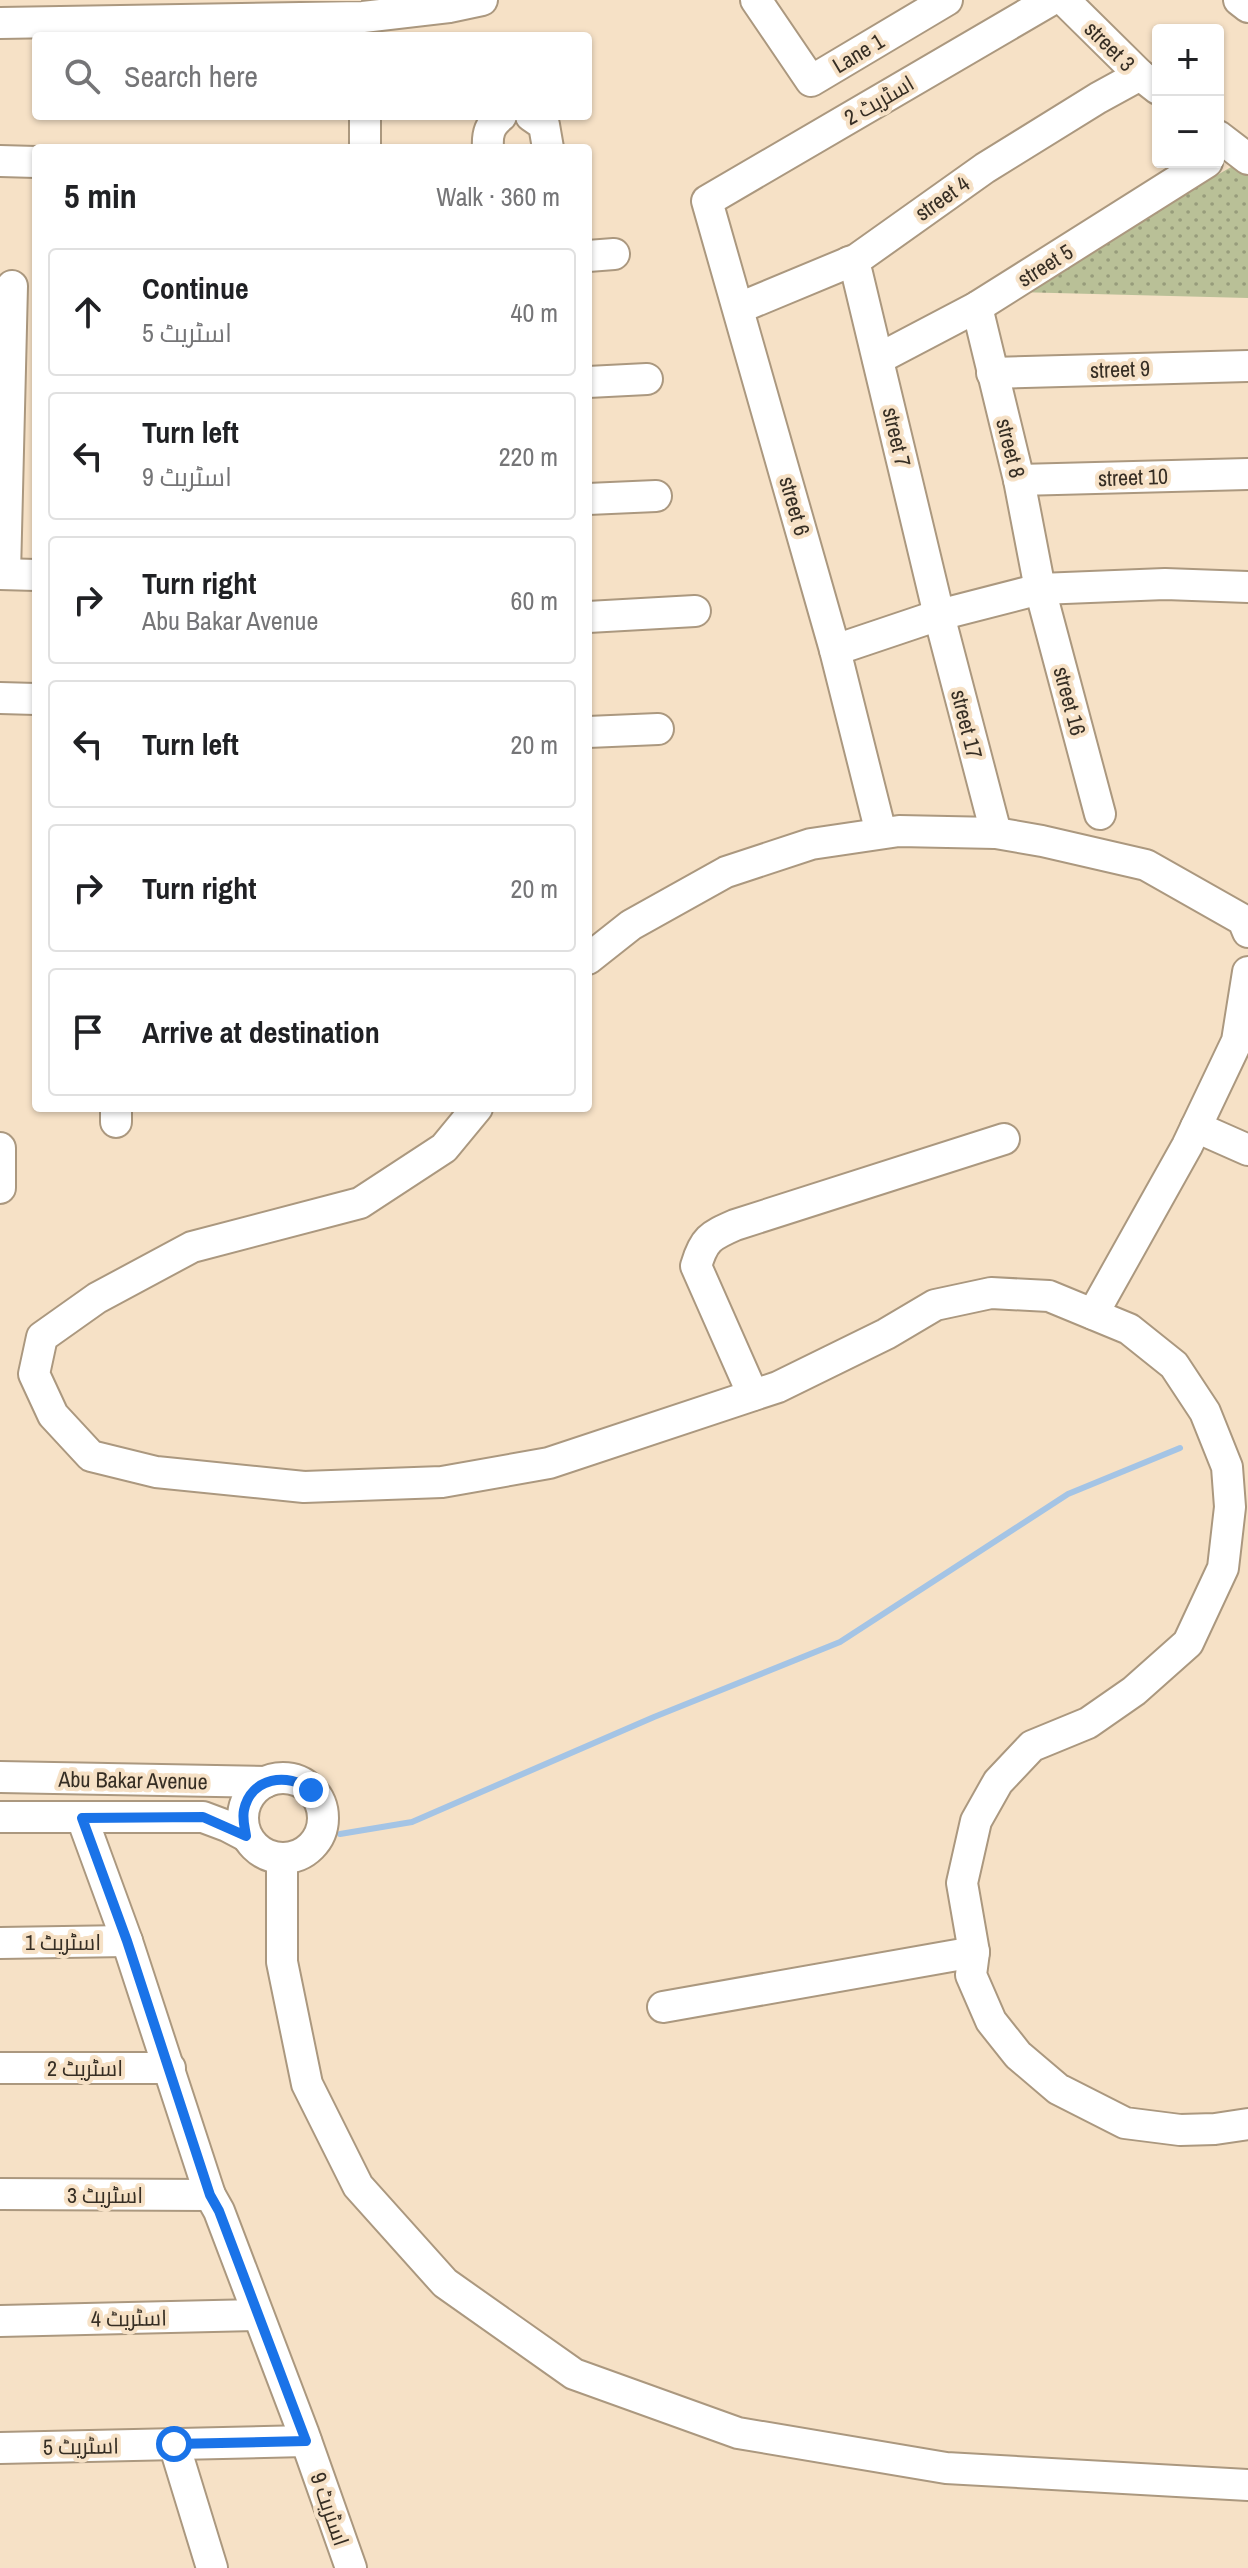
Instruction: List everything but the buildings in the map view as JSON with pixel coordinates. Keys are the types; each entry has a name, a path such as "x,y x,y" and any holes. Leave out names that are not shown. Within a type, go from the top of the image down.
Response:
{"street":[{"path":"0,23 364,18 482,0"},
{"name":"Lane 1","path":"756,0 811,81 909,10 947,0"},
{"name":"اسٹریٹ 2","path":"707,201 1051,0"},
{"name":"street 3","path":"1064,0 1149,82"},
{"path":"1239,0 1248,7"},
{"name":"street 4","path":"739,308 849,262 985,168 1098,98 1149,82"},
{"path":"365,120 365,144"},
{"path":"488,144 490,127 497,120"},
{"path":"537,120 544,125 547,144"},
{"name":"street 5","path":"878,359 977,307 1225,152"},
{"path":"0,161 32,162"},
{"name":"street 6","path":"707,201 835,650 879,823"},
{"name":"street 7","path":"849,262 857,273 939,615"},
{"path":"16,285 2,574 32,575"},
{"name":"street 8","path":"977,307 1019,480 1040,589"},
{"name":"street 9","path":"992,373 1248,366"},
{"path":"592,382 647,379"},
{"name":"street 10","path":"1019,480 1248,474"},
{"path":"592,499 656,496"},
{"path":"835,650 939,615 1040,589 1165,584 1248,587"},
{"name":"street 16","path":"1040,589 1100,814"},
{"path":"592,617 695,611"},
{"name":"street 17","path":"939,615 996,833"},
{"path":"0,698 32,699"},
{"path":"592,732 658,729"},
{"path":"592,956 631,925 726,872 879,823 899,831 996,833 1146,865 1243,920 1248,932"},
{"path":"1093,1314 1196,1127 1237,1041 1248,972"},
{"path":"474,1112 444,1148 360,1203 192,1247 97,1298 53,1329 42,1337 34,1374 53,1415 91,1456 156,1472 319,1486 442,1482 549,1463 778,1387 886,1334 935,1305 991,1293 1049,1296 1129,1329 1174,1365 1205,1412 1227,1467 1230,1507 1223,1568 1188,1643 1134,1691 1088,1723 1032,1746 998,1782 976,1821 962,1883 974,1952 971,1975 991,2021 1018,2055 1058,2089 1125,2123 1180,2130 1248,2124"},
{"path":"1196,1127 1248,1150"},
{"path":"753,1395 696,1266 702,1247 711,1236 735,1225 1004,1139"},
{"path":"0,1148 0,1188"},
{"name":"Abu Bakar Avenue","path":"0,1777 266,1782"},
{"path":"278,1779 301,1782 311,1790 322,1810 323,1822 314,1844 294,1857 267,1855 246,1836 243,1821 248,1798 266,1782 278,1779"},
{"name":"Abu Bakar Avenue","path":"0,1817 203,1817 246,1836"},
{"name":"اسٹریٹ 9","path":"82,1818 127,1941 210,2195 219,2211 306,2441 351,2568"},
{"path":"282,1858 282,1962 307,2084 358,2186 445,2283 574,2374 738,2433 946,2468 1248,2485"},
{"name":"اسٹریٹ 1","path":"0,1943 127,1941"},
{"path":"663,2007 974,1952"},
{"name":"اسٹریٹ 2","path":"0,2068 170,2068"},
{"name":"اسٹریٹ 3","path":"0,2194 210,2195"},
{"name":"اسٹریٹ 4","path":"0,2321 258,2315"},
{"name":"اسٹریٹ 5","path":"0,2448 306,2441"},
{"path":"174,2444 212,2568"}],"green space":[{"path":"1238,163 1248,169 1248,298 1015,292"}],"waterway":[{"path":"340,1834 412,1822 654,1717 840,1642 1068,1494 1180,1448"}],"route":[{"path":"174,2444 306,2441 219,2211 210,2195 127,1941 82,1818 203,1817 246,1836 244,1809 256,1789 266,1782 290,1779 301,1782 311,1790"}]}
